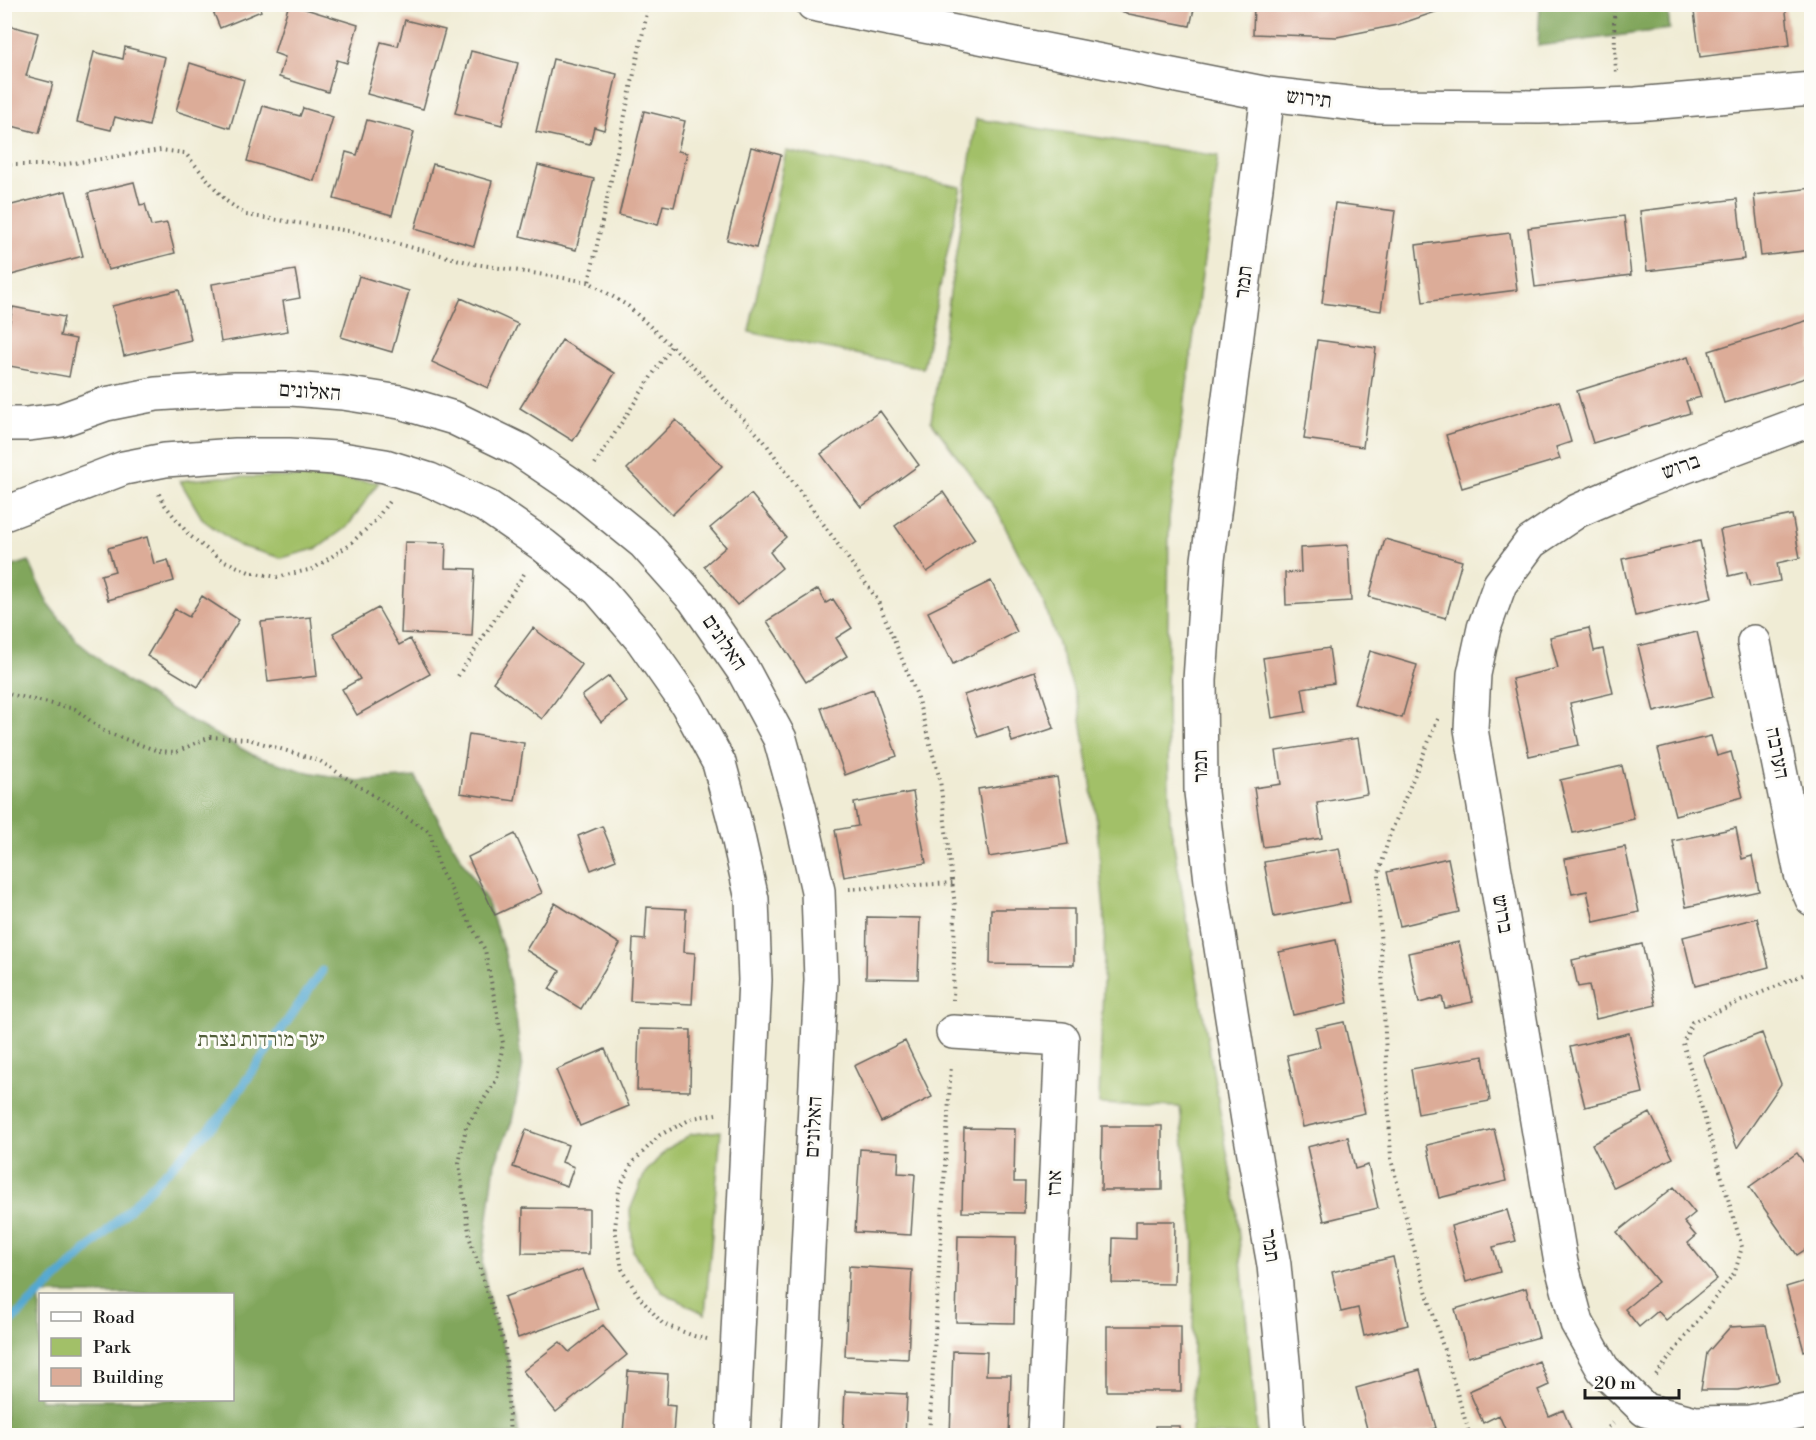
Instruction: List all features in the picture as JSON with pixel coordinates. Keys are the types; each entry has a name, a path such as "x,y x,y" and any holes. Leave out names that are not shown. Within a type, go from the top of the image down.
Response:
{"street":[{"name":"תירוש","path":"813,4 1268,94 1375,106 1539,107 1618,104 1812,88"},
{"name":"תמר","path":"1268,94 1208,560 1200,680 1201,792 1212,890 1248,1120 1274,1265 1288,1436"},
{"name":"האלונים","path":"4,424 62,420 106,404 156,394 291,389 343,393 400,402 454,418 520,450 579,490 644,543 694,599 743,670 780,739 799,807 818,891 821,980 799,1436"},
{"name":"ברוש","path":"1812,419 1641,483 1577,511 1531,542 1500,584 1484,628 1474,674 1471,729 1561,1263 1577,1323 1603,1369 1645,1410 1695,1423 1750,1422 1812,1410"},
{"path":"4,514 82,482 124,468 165,459 289,455 335,458 385,466 430,480 488,507 543,545 598,590 642,640 687,704 719,763 752,899 755,980 733,1436"},
{"name":"הערבה","path":"1754,642 1801,874 1812,898"},
{"name":"ארז","path":"952,1032 1062,1039 1044,1436"}],"path":[{"path":"589,282 649,4"},
{"path":"1615,4 1618,104"},
{"path":"4,165 60,165 161,150 185,153 225,200 246,214 349,231 475,264 589,282 628,306 697,370 764,441 877,599 916,693 940,780 955,906 952,1032 929,1436"},
{"path":"143,464 165,505 189,535 218,558 249,572 277,577 313,569 349,545 375,521 392,497 403,472"},
{"path":"4,693 75,709 105,732 158,752 176,752 210,737 248,739 320,761 430,832 439,868 485,950 503,1043 497,1079 466,1127 459,1164 470,1239 505,1346 510,1436"},
{"path":"1438,718 1389,837 1379,873 1379,909 1391,1159 1418,1264 1470,1436"},
{"path":"818,891 953,883"},
{"path":"1600,1436 1636,1401 1735,1272 1742,1247 1683,1043 1692,1022 1812,971"},
{"path":"738,1346 694,1336 663,1324 640,1298 622,1269 615,1229 619,1189 632,1163 660,1135 693,1118 749,1108"}],"green space":[{"path":"1540,5 1667,5 1670,29 1538,46"},
{"path":"976,119 1218,156 1169,518 1167,712 1170,822 1236,1204 1257,1435 1192,1435 1194,1240 1180,1107 1099,1104 1105,924 1096,816 1079,706 1045,606 996,509 931,421"},
{"path":"786,151 961,187 923,368 749,332"},
{"path":"221,477 303,477 379,482 348,526 318,548 282,558 239,546 203,520 180,481"},
{"name":"יער מורדות נצרת","path":"29,561 48,604 78,642 128,683 191,721 255,756 303,771 357,781 415,777 487,901 505,954 522,1070 512,1121 495,1163 482,1264 492,1313 509,1361 519,1435 5,1435 4,569"},
{"path":"721,1131 705,1314 662,1292 633,1252 630,1210 645,1173 667,1149 691,1134"}],"building":[{"path":"210,4 258,4 261,11 220,28"},
{"path":"289,4 358,25 347,63 337,60 328,92 279,77 285,57 274,53"},
{"path":"1254,4 1456,5 1397,25 1337,37 1253,34"},
{"path":"1693,4 1785,4 1790,45 1700,57"},
{"path":"1105,5 1195,5 1190,26 1129,14"},
{"path":"405,20 445,30 423,109 367,94 381,42 398,46"},
{"path":"4,24 38,33 26,76 53,83 39,133 4,124"},
{"path":"125,47 165,57 149,126 115,117 111,130 77,122 94,52 123,59"},
{"path":"471,51 518,63 502,125 455,113"},
{"path":"553,59 617,74 604,130 594,127 590,144 536,132"},
{"path":"190,63 244,80 230,128 176,111"},
{"path":"263,106 300,116 303,108 333,117 314,181 247,161"},
{"path":"644,111 685,121 678,151 687,153 674,207 663,205 658,225 619,215"},
{"path":"367,120 414,132 392,215 334,199 346,152 357,155"},
{"path":"751,147 781,155 756,248 727,240"},
{"path":"433,164 492,181 474,246 415,229"},
{"path":"538,165 594,179 576,250 520,236"},
{"path":"134,182 140,205 145,204 151,226 167,223 175,253 108,270 88,193"},
{"path":"1812,188 1812,250 1761,256 1754,195"},
{"path":"66,191 83,256 4,277 4,239 11,238 4,207"},
{"path":"1737,199 1744,259 1647,271 1640,211"},
{"path":"1335,203 1395,211 1381,311 1322,303"},
{"path":"1624,216 1631,275 1535,287 1528,228"},
{"path":"1510,233 1517,290 1423,302 1416,245"},
{"path":"295,270 300,298 283,301 288,331 221,342 212,284"},
{"path":"359,276 409,291 392,352 341,337"},
{"path":"179,290 191,340 124,356 112,306"},
{"path":"461,298 518,324 488,388 432,362"},
{"path":"13,307 64,317 60,336 76,339 69,377 4,365 4,348"},
{"path":"1812,319 1812,376 1724,403 1709,351"},
{"path":"562,340 615,373 573,441 520,408"},
{"path":"1317,340 1376,348 1363,447 1304,439"},
{"path":"1688,357 1701,397 1686,401 1690,413 1593,443 1577,391"},
{"path":"1559,401 1571,442 1556,447 1560,459 1462,488 1446,435"},
{"path":"880,411 919,465 861,507 821,454"},
{"path":"676,420 722,466 672,515 627,469"},
{"path":"943,492 975,539 927,572 895,526"},
{"path":"751,494 786,537 770,552 782,568 737,605 704,566 726,547 710,528"},
{"path":"1792,515 1800,558 1777,563 1780,581 1750,587 1746,572 1729,576 1720,530"},
{"path":"147,537 154,564 168,560 174,581 108,600 101,575 115,571 108,548"},
{"path":"1385,539 1462,561 1446,618 1369,597"},
{"path":"1700,541 1712,598 1635,616 1622,559"},
{"path":"405,542 446,543 445,568 475,569 472,636 401,633"},
{"path":"1348,545 1351,601 1286,605 1285,573 1301,572 1300,548"},
{"path":"991,581 1017,632 953,664 928,612"},
{"path":"818,589 826,603 833,599 852,628 836,638 847,656 806,682 767,621"},
{"path":"202,596 239,620 198,687 147,656 175,609 189,617"},
{"path":"378,608 399,645 410,639 430,674 357,715 342,689 360,679 333,633"},
{"path":"311,617 317,676 268,682 261,622"},
{"path":"533,628 582,665 542,719 493,682"},
{"path":"1589,628 1594,651 1603,649 1613,693 1570,703 1579,745 1529,756 1512,679 1558,668 1550,637"},
{"path":"1697,632 1713,697 1654,712 1638,646"},
{"path":"1329,648 1334,683 1302,688 1306,712 1272,718 1263,658"},
{"path":"1370,651 1417,665 1402,718 1354,704"},
{"path":"1035,671 1054,728 1012,742 1008,727 978,737 964,695"},
{"path":"609,676 627,702 601,722 582,696"},
{"path":"873,689 897,756 845,775 821,708"},
{"path":"469,734 524,743 515,801 460,793"},
{"path":"1711,736 1717,756 1731,752 1743,797 1675,815 1658,749"},
{"path":"1358,738 1367,794 1317,803 1322,838 1263,847 1254,788 1281,784 1276,751"},
{"path":"1622,766 1634,819 1573,833 1560,780"},
{"path":"1057,777 1068,844 989,857 978,789"},
{"path":"913,792 926,863 844,877 835,830 858,826 854,803"},
{"path":"602,826 616,860 591,870 578,836"},
{"path":"1736,828 1742,859 1752,856 1759,891 1686,907 1673,841"},
{"path":"515,834 542,893 495,915 468,857"},
{"path":"1625,847 1639,912 1594,922 1587,891 1572,894 1564,859"},
{"path":"1339,848 1350,902 1274,917 1264,862"},
{"path":"1448,858 1459,912 1400,926 1387,872"},
{"path":"555,903 620,944 581,1009 549,989 560,971 526,950"},
{"path":"647,907 686,909 684,952 695,953 692,1004 630,1001 633,939 645,940"},
{"path":"991,909 1074,909 1074,965 990,964"},
{"path":"867,917 920,918 918,979 866,978"},
{"path":"1757,918 1769,967 1695,986 1683,937"},
{"path":"1336,940 1348,1003 1293,1015 1279,952"},
{"path":"1459,942 1473,1002 1445,1008 1442,997 1419,1003 1408,953"},
{"path":"1642,944 1656,1005 1596,1019 1589,985 1578,987 1572,960"},
{"path":"1344,1022 1365,1113 1303,1127 1287,1055 1320,1047 1316,1028"},
{"path":"639,1029 691,1030 690,1091 637,1090"},
{"path":"1629,1033 1643,1093 1585,1107 1570,1047"},
{"path":"1762,1033 1781,1084 1737,1148 1703,1055"},
{"path":"905,1041 932,1097 881,1122 854,1066"},
{"path":"605,1049 629,1106 580,1126 556,1070"},
{"path":"1483,1056 1490,1101 1418,1114 1411,1069"},
{"path":"1650,1113 1673,1158 1614,1188 1592,1144"},
{"path":"1102,1126 1162,1126 1162,1190 1101,1190"},
{"path":"964,1128 1015,1129 1014,1182 1025,1182 1024,1213 962,1212"},
{"path":"1494,1129 1506,1181 1439,1198 1427,1145"},
{"path":"526,1130 568,1145 562,1162 574,1167 567,1186 513,1167"},
{"path":"1348,1137 1355,1169 1368,1165 1378,1208 1324,1221 1307,1147"},
{"path":"860,1149 899,1152 898,1173 915,1174 911,1235 855,1232"},
{"path":"1797,1153 1812,1174 1812,1245 1797,1255 1749,1187"},
{"path":"1674,1187 1695,1213 1684,1222 1696,1236 1688,1243 1717,1279 1666,1320 1658,1311 1639,1327 1625,1309 1658,1282 1617,1232"},
{"path":"523,1208 589,1209 589,1254 522,1253"},
{"path":"1507,1210 1516,1241 1493,1247 1500,1272 1466,1282 1451,1226"},
{"path":"1136,1221 1175,1221 1174,1284 1112,1283 1113,1238 1136,1239"},
{"path":"958,1236 1016,1237 1014,1323 956,1322"},
{"path":"1393,1257 1408,1325 1364,1336 1358,1308 1341,1312 1332,1272"},
{"path":"849,1266 912,1270 908,1359 845,1356"},
{"path":"583,1269 598,1309 518,1338 504,1297"},
{"path":"1812,1279 1812,1348 1804,1351 1786,1287"},
{"path":"1526,1288 1539,1337 1468,1357 1455,1309"},
{"path":"603,1325 627,1355 556,1412 523,1371 560,1342 569,1352"},
{"path":"1766,1325 1779,1381 1738,1390 1701,1390 1707,1353 1730,1327"},
{"path":"1107,1326 1181,1326 1181,1391 1107,1391"},
{"path":"953,1351 987,1352 986,1375 1011,1375 1009,1436 950,1436"},
{"path":"1539,1361 1549,1385 1538,1390 1549,1416 1563,1410 1574,1436 1508,1436 1499,1415 1483,1423 1469,1391"},
{"path":"1420,1370 1436,1428 1408,1436 1369,1436 1356,1388"},
{"path":"628,1371 668,1374 666,1405 675,1406 673,1436 623,1433"},
{"path":"845,1391 907,1394 905,1436 843,1436"},
{"path":"1155,1426 1179,1426 1180,1436 1155,1436"}],"waterway":[{"path":"41,1293 220,1118 322,971"},
{"path":"4,1328 39,1295"}]}
